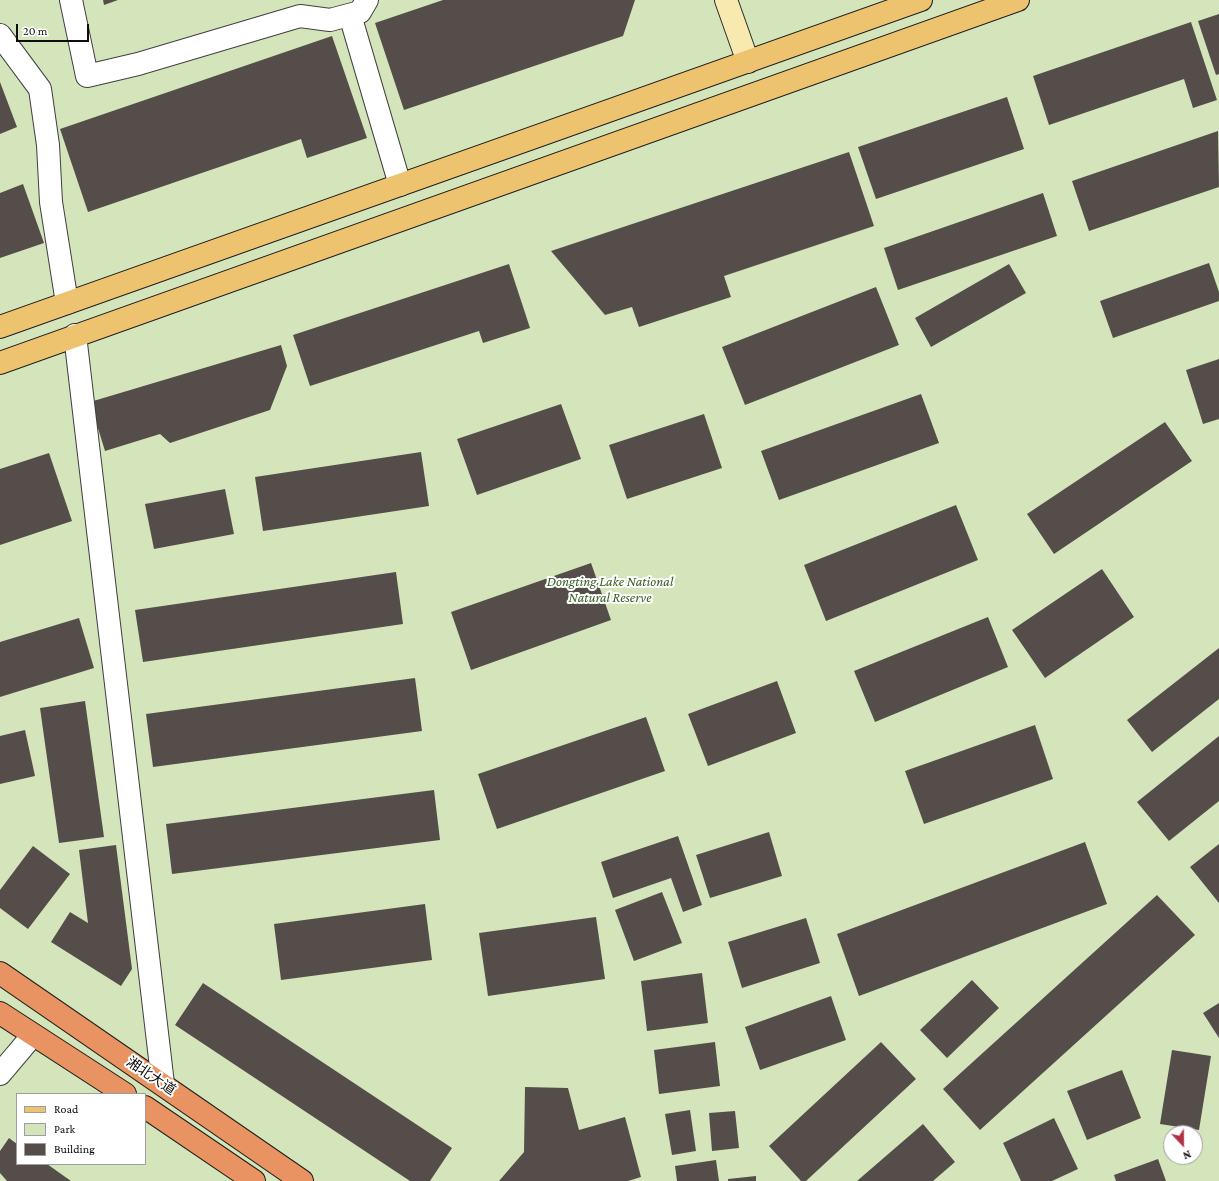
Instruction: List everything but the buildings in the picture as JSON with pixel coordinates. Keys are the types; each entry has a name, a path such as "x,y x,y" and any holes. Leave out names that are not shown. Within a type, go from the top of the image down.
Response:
{"highway":[{"name":"湘北大道","path":"0,973 302,1181"},
{"path":"0,1013 123,1093"},
{"name":"湘北大道","path":"146,1108 254,1181"}],"main road":[{"path":"0,327 921,0"},
{"path":"0,363 1018,0"}],"street":[{"path":"70,0 87,76 138,64 296,8 330,20 360,12 367,0"},
{"path":"726,0 748,62"},
{"path":"350,14 400,185"},
{"path":"0,35 40,89 48,145 51,202 67,303"},
{"path":"76,335 163,1084"},
{"path":"0,1074 33,1035"}],"green space":[{"name":"Dongting Lake National Natural Reserve","path":"0,0 1219,0 1219,1181 0,1181"}]}
